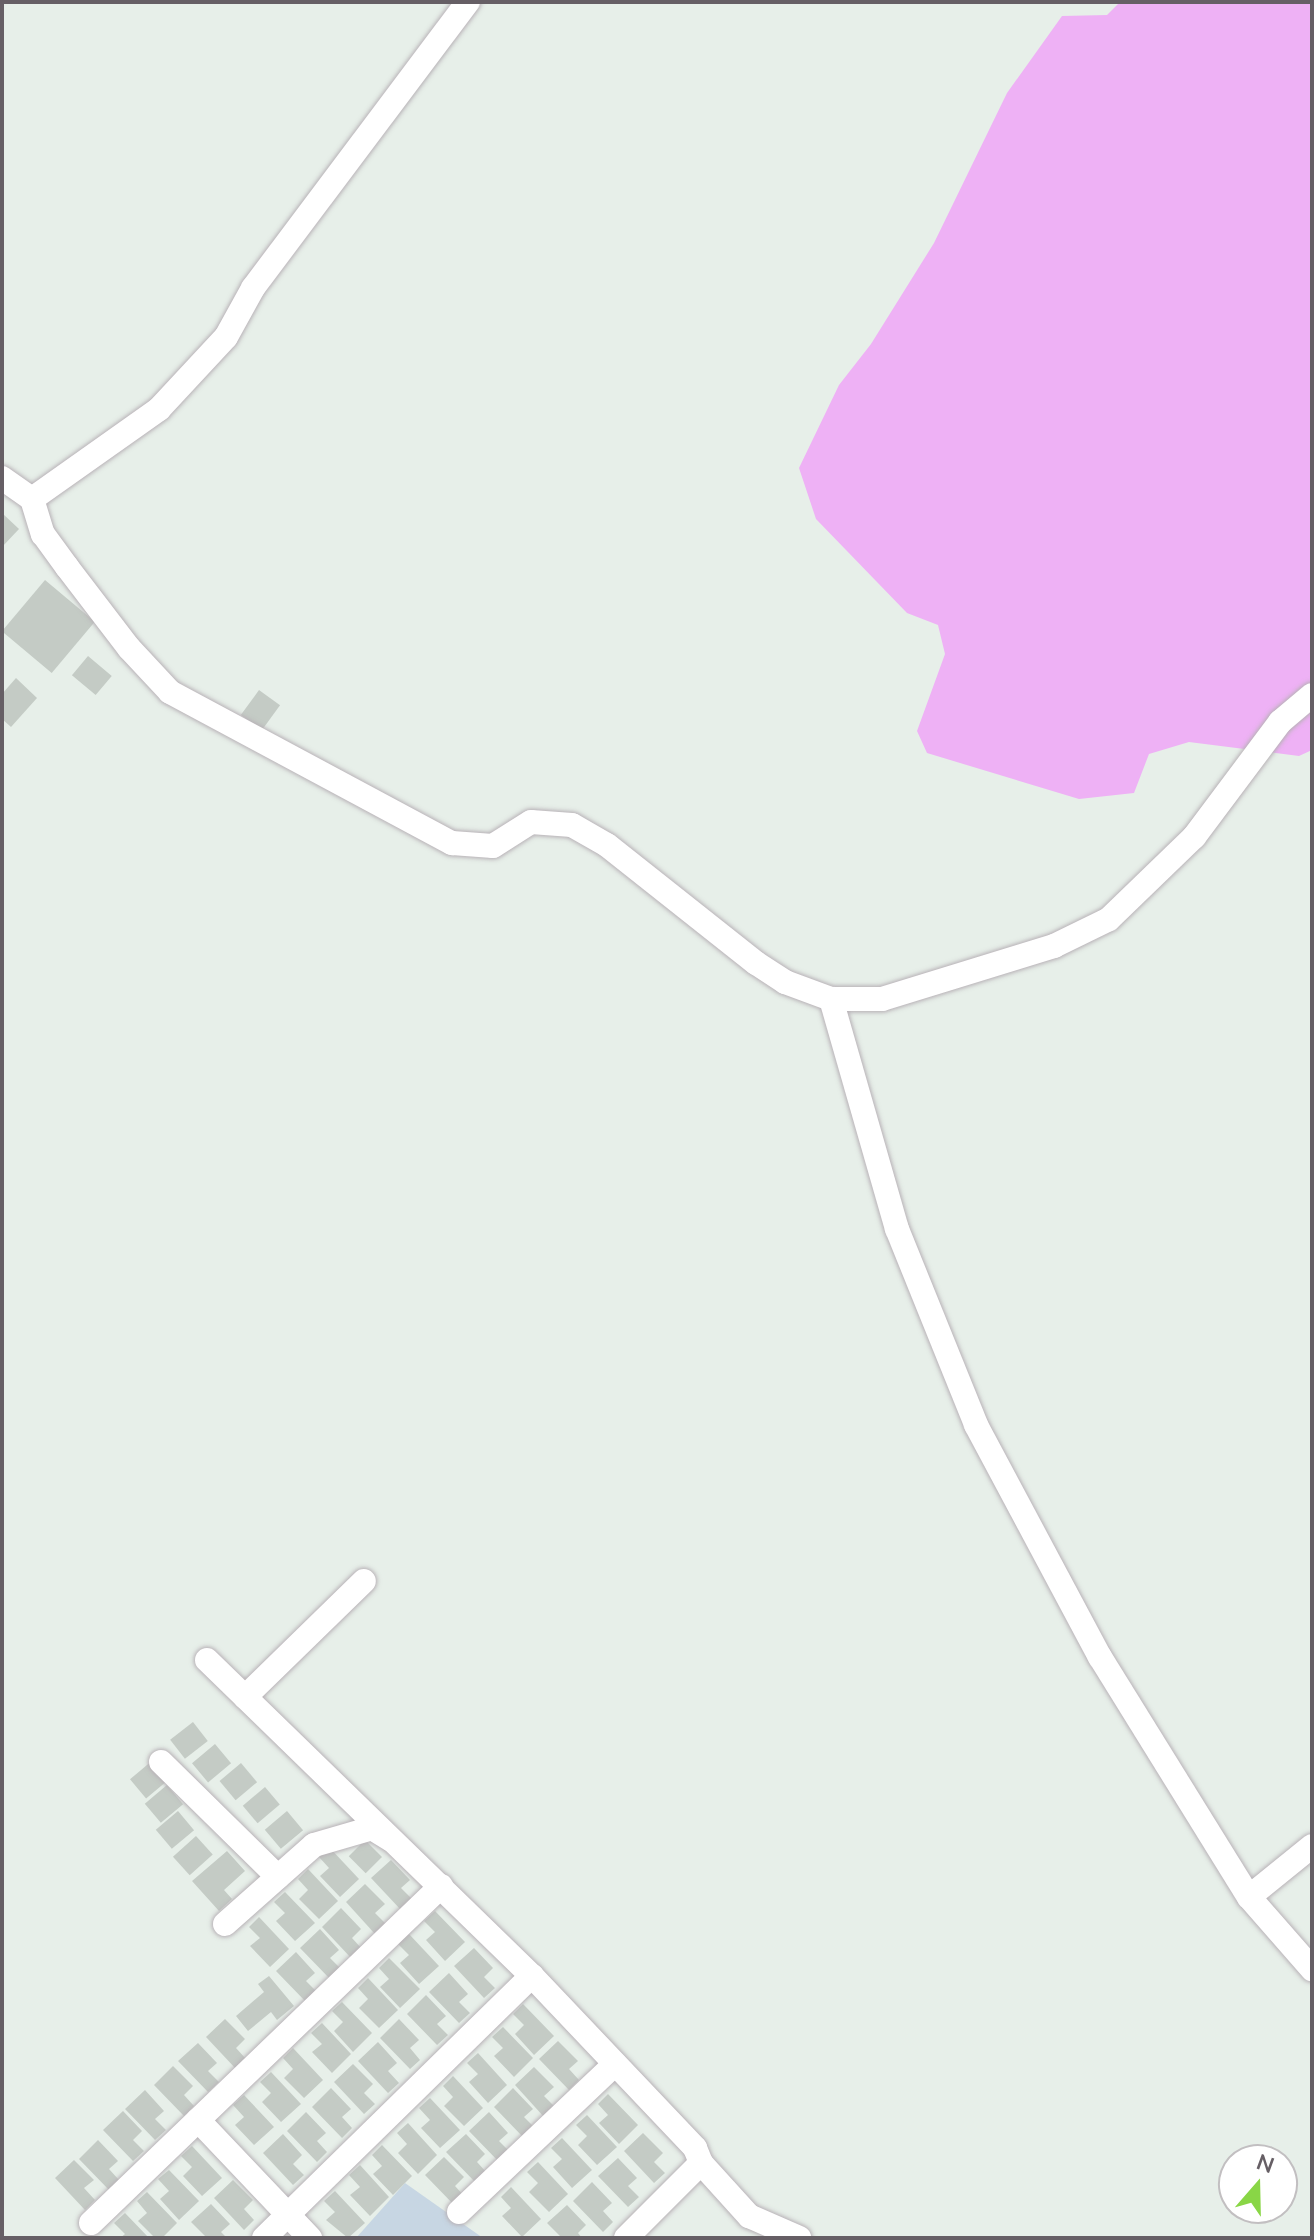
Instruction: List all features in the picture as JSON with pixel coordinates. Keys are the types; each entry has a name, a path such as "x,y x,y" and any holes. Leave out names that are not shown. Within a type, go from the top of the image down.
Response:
{"street":[{"path":"32,499 159,409 226,337 253,288 468,2"},
{"path":"2,478 32,499 43,534 129,648 170,692 452,843 493,846 531,822 572,825 607,845 756,963 785,982 831,999 882,999 1054,946 1109,919 1194,837 1280,722 1312,695"},
{"path":"831,999 897,1229 976,1425 1100,1657 1249,1897 1312,1969"},
{"path":"245,1697 364,1581"},
{"path":"207,1660 532,1976 695,2148 701,2163 749,2216 799,2238"},
{"path":"161,1762 278,1877"},
{"path":"225,1924 314,1845 372,1828 403,1848"},
{"path":"1249,1897 1312,1846"},
{"path":"91,2223 441,1886"},
{"path":"264,2238 532,1976"},
{"path":"459,2212 615,2064"},
{"path":"198,2120 310,2238"},
{"path":"626,2238 701,2163"}],"shaded area":[{"path":"1120,2 1312,2 1312,750 1299,756 1189,742 1149,754 1134,793 1079,799 927,753 917,731 945,654 938,625 907,613 816,519 799,468 839,385 871,344 934,243 1007,93 1062,16 1107,15"},
{"path":"405,2183 483,2238 356,2238"}],"building":[{"path":"2,513 19,529 2,547"},
{"path":"45,580 95,622 52,673 2,631"},
{"path":"88,656 112,676 96,695 72,675"},
{"path":"16,678 37,698 11,727 2,719 2,694"},
{"path":"259,690 280,705 262,730 241,715"},
{"path":"193,1722 208,1741 185,1759 170,1740"},
{"path":"215,1744 231,1763 208,1782 192,1763"},
{"path":"153,1760 169,1779 146,1798 130,1779"},
{"path":"241,1763 257,1782 236,1800 220,1781"},
{"path":"167,1785 183,1804 161,1823 145,1804"},
{"path":"265,1787 280,1805 258,1823 243,1806"},
{"path":"178,1811 194,1830 172,1849 156,1830"},
{"path":"287,1811 303,1830 281,1849 265,1830"},
{"path":"196,1836 213,1855 190,1875 173,1857"},
{"path":"365,1840 382,1857 366,1873 349,1856"},
{"path":"329,1847 359,1879 340,1897 320,1876 329,1868 319,1857"},
{"path":"227,1851 245,1871 224,1890 232,1899 219,1911 192,1881"},
{"path":"391,1860 410,1880 401,1888 412,1899 401,1910 371,1878"},
{"path":"308,1869 338,1901 319,1919 299,1899 308,1890 298,1879"},
{"path":"365,1884 385,1904 375,1913 386,1924 375,1934 346,1902"},
{"path":"285,1892 315,1923 295,1941 276,1921 285,1913 274,1902"},
{"path":"341,1908 361,1929 352,1938 362,1949 352,1959 322,1927"},
{"path":"435,1911 465,1942 445,1961 426,1940 435,1932 424,1921"},
{"path":"259,1917 289,1949 270,1967 250,1946 260,1938 249,1927"},
{"path":"320,1929 339,1950 330,1958 341,1969 330,1979 300,1948"},
{"path":"409,1934 439,1966 419,1984 400,1963 409,1955 398,1944"},
{"path":"474,1948 493,1968 484,1977 495,1988 484,1998 454,1966"},
{"path":"296,1952 315,1973 306,1981 317,1992 306,2002 276,1971"},
{"path":"389,1958 420,1989 400,2008 380,1987 389,1979 379,1968"},
{"path":"449,1973 468,1994 459,2002 470,2013 459,2023 429,1992"},
{"path":"269,1976 294,2006 277,2020 271,2012 248,2031 236,2016 264,1992 258,1984"},
{"path":"368,1978 398,2010 379,2028 359,2008 368,1999 358,1988"},
{"path":"426,1995 446,2016 437,2024 448,2035 437,2045 407,2014"},
{"path":"342,2002 372,2033 353,2052 334,2031 343,2022 332,2011"},
{"path":"523,2004 554,2036 534,2055 515,2034 524,2025 513,2014"},
{"path":"225,2019 245,2039 236,2048 246,2059 236,2069 206,2037"},
{"path":"399,2019 419,2040 410,2048 420,2060 410,2069 380,2038"},
{"path":"322,2023 351,2054 332,2073 312,2052 322,2044 311,2033"},
{"path":"503,2027 533,2058 514,2077 494,2056 503,2048 492,2037"},
{"path":"558,2041 578,2061 569,2069 579,2080 569,2090 539,2059"},
{"path":"378,2042 397,2063 388,2071 399,2083 388,2093 358,2061"},
{"path":"198,2043 217,2063 208,2071 219,2082 208,2092 178,2061"},
{"path":"293,2048 323,2080 304,2098 284,2078 293,2069 283,2058"},
{"path":"478,2053 507,2085 488,2103 469,2082 478,2074 467,2063"},
{"path":"353,2064 373,2084 364,2093 375,2104 364,2114 334,2082"},
{"path":"173,2066 193,2086 184,2095 194,2106 184,2116 154,2085"},
{"path":"534,2067 554,2087 544,2096 555,2107 544,2117 515,2085"},
{"path":"271,2072 301,2104 281,2122 262,2102 271,2093 260,2082"},
{"path":"453,2076 483,2108 464,2126 444,2106 453,2097 443,2086"},
{"path":"331,2088 351,2109 342,2117 352,2128 342,2138 312,2107"},
{"path":"513,2088 533,2109 524,2117 535,2128 524,2138 494,2107"},
{"path":"145,2090 164,2111 155,2119 166,2130 155,2140 125,2109"},
{"path":"608,2094 638,2125 619,2144 599,2123 608,2115 598,2104"},
{"path":"244,2095 274,2127 254,2145 235,2125 244,2117 233,2105"},
{"path":"430,2098 460,2130 440,2148 421,2128 430,2120 419,2108"},
{"path":"123,2111 142,2131 133,2140 144,2151 133,2161 103,2130"},
{"path":"306,2112 326,2133 317,2141 327,2152 317,2162 287,2131"},
{"path":"489,2112 508,2133 499,2141 510,2152 499,2162 469,2131"},
{"path":"587,2115 617,2147 597,2165 578,2145 587,2136 576,2125"},
{"path":"408,2123 437,2155 418,2174 398,2153 407,2144 397,2133"},
{"path":"643,2133 663,2153 654,2162 665,2173 654,2183 624,2151"},
{"path":"283,2134 302,2155 293,2164 304,2175 293,2185 263,2153"},
{"path":"466,2134 485,2154 477,2162 487,2173 476,2183 446,2152"},
{"path":"562,2138 592,2170 572,2188 553,2167 562,2159 551,2148"},
{"path":"98,2140 118,2161 109,2169 119,2180 109,2190 79,2159"},
{"path":"382,2145 412,2176 393,2195 373,2174 382,2166 372,2155"},
{"path":"192,2146 222,2178 202,2196 183,2176 192,2167 181,2156"},
{"path":"444,2157 464,2177 455,2186 465,2197 455,2206 425,2175"},
{"path":"618,2158 637,2178 628,2186 639,2197 628,2207 598,2176"},
{"path":"74,2160 94,2180 84,2188 95,2200 85,2210 55,2178"},
{"path":"538,2162 568,2194 549,2212 529,2192 538,2183 527,2172"},
{"path":"360,2165 389,2197 370,2216 350,2195 360,2187 349,2175"},
{"path":"169,2170 199,2201 179,2220 160,2199 169,2191 158,2179"},
{"path":"233,2180 253,2200 244,2209 254,2220 244,2230 214,2198"},
{"path":"592,2182 612,2203 603,2211 613,2222 603,2232 573,2201"},
{"path":"511,2187 541,2219 522,2237 502,2216 511,2208 501,2197"},
{"path":"335,2191 365,2223 348,2238 326,2220 335,2212 324,2201"},
{"path":"147,2192 177,2223 162,2238 155,2238 138,2221 147,2213 137,2201"},
{"path":"211,2204 230,2224 221,2232 227,2238 207,2238 191,2222"},
{"path":"567,2205 586,2225 578,2233 582,2238 562,2238 547,2223"},
{"path":"125,2213 149,2238 120,2238 125,2234 114,2223"}]}
